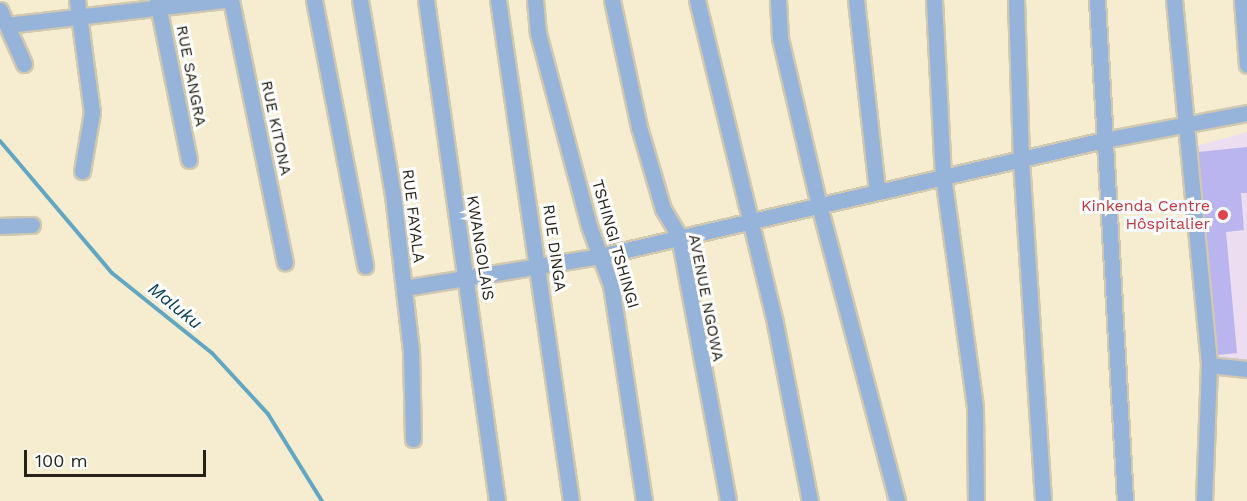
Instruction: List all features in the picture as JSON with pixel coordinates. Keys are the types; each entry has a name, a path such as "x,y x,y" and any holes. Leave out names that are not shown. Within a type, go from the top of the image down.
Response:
{"street":[{"path":"77,0 92,112 82,171"},
{"path":"7,25 158,4 224,0"},
{"name":"RUE KITONA","path":"231,0 285,264"},
{"path":"314,0 365,266"},
{"name":"RUE FAYALA","path":"360,0 404,288 413,439"},
{"name":"KWANGOLAIS","path":"426,0 497,501"},
{"name":"RUE DINGA","path":"498,0 539,268 571,501"},
{"name":"TSHINGI TSHINGI","path":"535,0 538,33 618,321 644,501"},
{"name":"AVENUE NGOWA","path":"612,0 639,127 663,209 679,236 728,501"},
{"path":"697,0 810,501"},
{"path":"778,0 780,38 819,205 897,501"},
{"path":"856,0 877,190"},
{"path":"934,0 943,176 975,408 976,501"},
{"path":"1016,0 1021,160 1043,501"},
{"path":"1097,0 1125,501"},
{"path":"1174,0 1184,124 1209,365 1204,501"},
{"path":"1242,0 1247,65"},
{"name":"RUE SANGRA","path":"158,4 189,160"},
{"path":"0,10 24,64"},
{"path":"404,288 466,282 600,256 877,190 1104,140 1247,113"},
{"path":"0,226 32,225"},
{"path":"1209,365 1247,369"}],"shaded area":[{"name":"Kinkenda Centre Hôspitalier","path":"1247,132 1247,363 1214,359 1193,147"}],"building":[{"name":"Kinkenda Centre Hôspitalier","path":"1247,147 1247,193 1241,193 1244,230 1226,232 1237,353 1218,355 1198,152"}],"waterway":[{"name":"Maluku","path":"0,141 112,273 212,353 268,414 322,501"}],"place":[{"name":"Kinkenda Centre Hôspitalier","path":"1223,215"}]}
